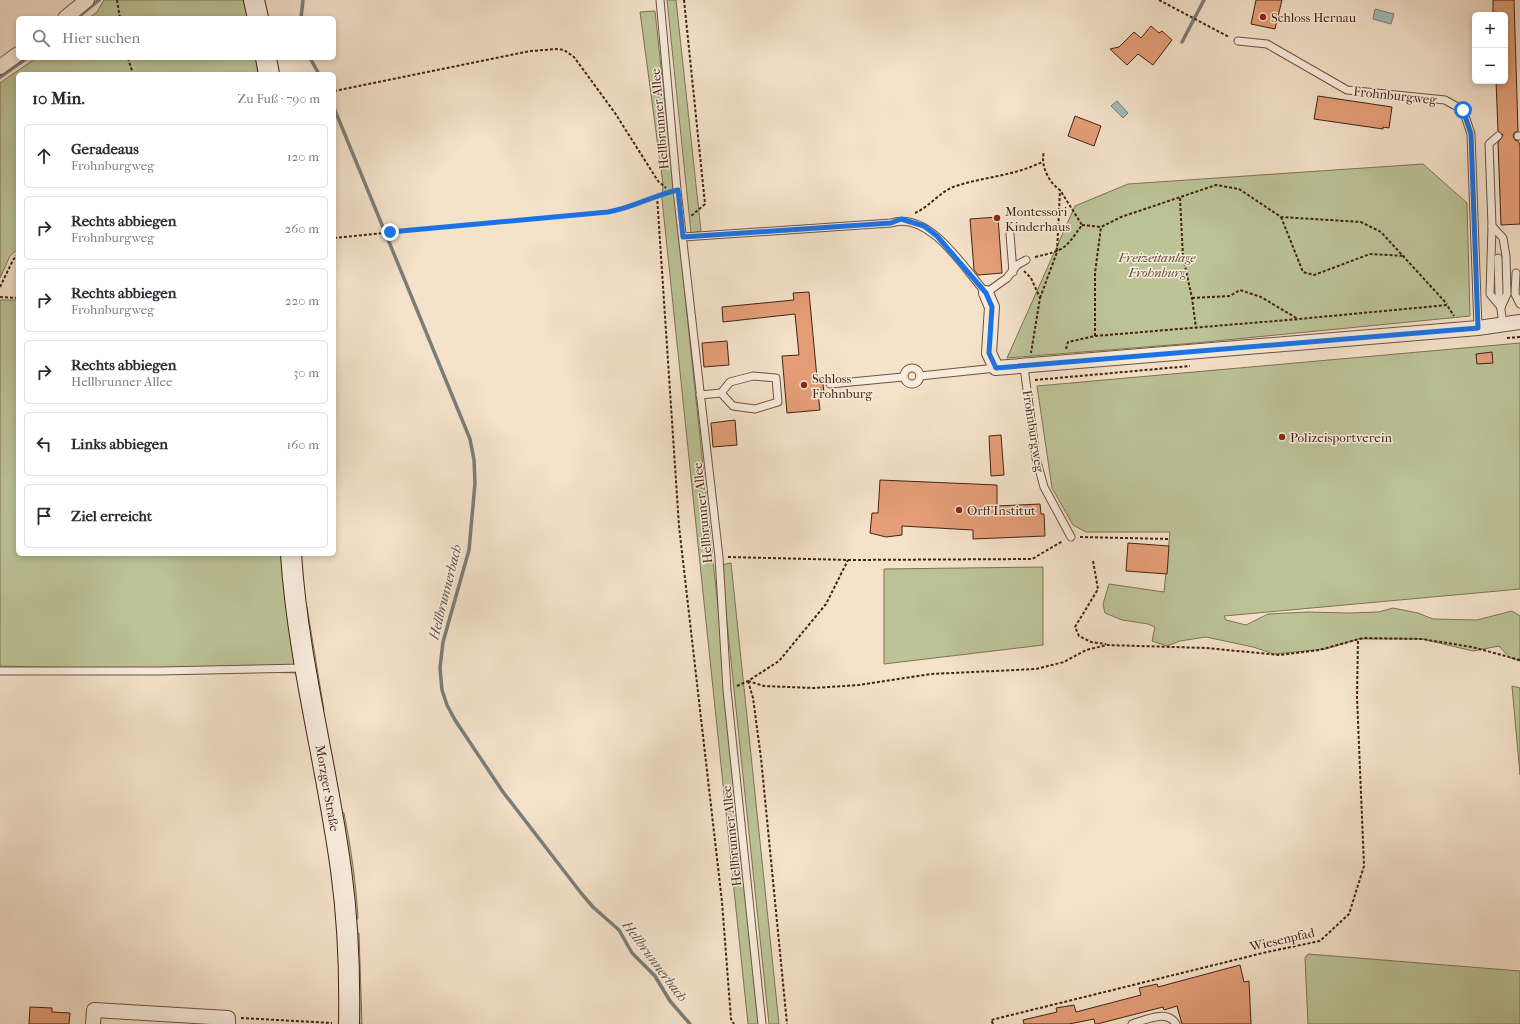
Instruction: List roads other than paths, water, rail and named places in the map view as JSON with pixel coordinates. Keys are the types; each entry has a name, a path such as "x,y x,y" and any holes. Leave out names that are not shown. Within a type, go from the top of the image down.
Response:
{"street":[{"path":"67,16 87,0"},
{"path":"254,0 258,16"},
{"path":"0,67 16,55"},
{"path":"266,60 269,72"},
{"path":"986,293 992,307 989,353 996,368 1027,367 1478,328 1520,322"},
{"name":"Morzger Straße","path":"291,556 296,604 306,668 332,808 344,887 350,973 342,1023"},
{"path":"93,1024 94,1010 160,1014 228,1021"}],"lane":[{"name":"Hellbrunner Allee","path":"660,0 678,190 719,557 727,690 762,1024"},
{"name":"Frohnburgweg","path":"1238,41 1267,44 1347,90 1445,100 1463,110 1471,134 1478,328"},
{"path":"1498,136 1490,144 1492,226 1490,294 1501,307"},
{"path":"683,237 891,223 901,219 924,226 937,236 986,293 1013,272 1017,265 1026,260"},
{"path":"1492,226 1503,238 1506,256 1507,294 1501,307"},
{"path":"1010,234 1013,272"},
{"path":"1498,258 1503,324"},
{"path":"1516,273 1515,294 1520,304"},
{"name":"Frohnburgweg","path":"1027,367 1036,458 1044,487 1071,536"},
{"path":"911,368 917,370 920,376 918,382 912,384 906,382 903,377 905,371 911,368"},
{"path":"920,376 996,368"},
{"path":"700,395 721,393 730,382 753,376 776,378 778,402 755,409 733,406 721,393"},
{"path":"830,384 903,377"},
{"path":"0,671 160,671 306,668"},
{"path":"1132,1024 1164,1016 1173,1020 1176,1024"}],"water":[{"path":"1375,9 1394,14 1391,24 1373,19"},
{"path":"1117,101 1128,113 1123,118 1111,106"}],"waterway":[{"path":"79,16 99,0"},
{"name":"Hellbrunnerbach","path":"301,16 303,0"},
{"path":"1182,42 1204,0"},
{"path":"0,77 24,60"},
{"name":"Hellbrunnerbach","path":"311,60 318,72"},
{"name":"Hellbrunnerbach","path":"336,113 470,439 474,460 475,483 469,550 443,642 440,668 442,690 447,705 455,720 503,792 581,893 593,907 619,930 632,953 655,976 670,1001 690,1024"}],"place":[{"name":"Schloss Hernau","path":"1263,17"},
{"name":"Montessori Kinderhaus","path":"997,218"},
{"name":"Schloss Frohnburg","path":"804,385"},
{"name":"Polizeisportverein","path":"1282,437"},
{"name":"Orff Institut","path":"959,510"}],"park label":[{"name":"Freizeitanlage Frohnburg","path":"1157,264"}]}
